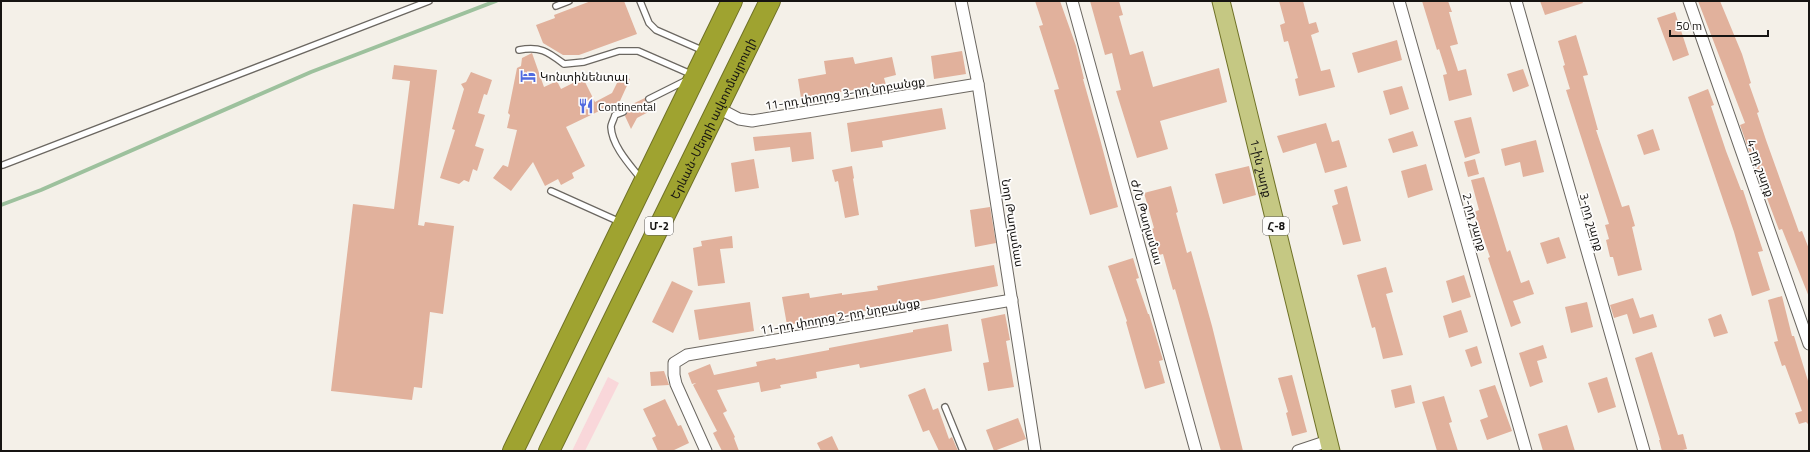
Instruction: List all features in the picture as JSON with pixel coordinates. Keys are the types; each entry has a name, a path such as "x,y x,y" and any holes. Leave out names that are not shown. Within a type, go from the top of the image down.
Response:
{"highway":[{"name":"Մ-2","path":"513,451 732,1"},
{"name":"Երևան-Մեղրի ավտոմայրուղի","path":"549,451 770,1"}],"main road":[{"name":"1-ին շարք","path":"1221,1 1329,446"}],"street":[{"name":"Նոր Թաղամաս","path":"961,1 978,84 1034,451"},
{"name":"Ժ/Ն Թաղամաս","path":"1072,1 1196,451"},
{"name":"2-րդ շարք","path":"1399,1 1526,451"},
{"name":"3-րդ շարք","path":"1516,1 1644,451"},
{"name":"4-րդ շարք","path":"1689,1 1809,344"},
{"name":"11-րդ փողոց 3-րդ նրբանցք","path":"718,108 739,119 752,121 978,84"},
{"name":"11-րդ փողոց 2-րդ նրբանցք","path":"706,451 676,384 674,375 674,363 687,355 1012,300"},
{"path":"1298,451 1329,446"}],"lane":[{"path":"3,165 429,1"},
{"path":"556,6 569,1"},
{"path":"642,2 649,23 656,30 707,52"},
{"path":"520,50 528,48 545,50 564,64 584,62 619,52 638,51 695,76"},
{"path":"648,99 695,76"},
{"path":"623,112 615,115 611,126 615,140 624,157 644,182"},
{"path":"552,191 624,223"},
{"path":"945,407 963,451"}],"shaded area":[{"path":"608,377 619,383 585,451 572,451"}],"building":[{"path":"591,1 624,1 637,34 579,55 563,55 543,43 536,25 555,18 554,15"},
{"path":"1035,1 1060,1 1076,46 1083,79 1118,207 1090,215 1054,90 1059,89 1039,26 1043,25"},
{"path":"1090,1 1119,1 1123,15 1119,16 1130,55 1143,51 1153,87 1219,68 1227,102 1160,121 1168,149 1137,158 1116,91 1121,90 1112,53 1105,55"},
{"path":"1279,1 1303,1 1309,24 1316,22 1319,32 1311,35 1321,71 1330,69 1335,87 1299,96 1295,79 1298,78 1288,41 1284,42 1280,25 1285,23"},
{"path":"1422,1 1448,1 1452,12 1449,12 1458,44 1450,46 1458,71 1466,69 1472,95 1449,101 1443,75 1447,74 1439,49 1437,50"},
{"path":"1540,1 1582,1 1583,3 1545,15"},
{"path":"1698,1 1720,1 1742,54 1751,83 1749,84 1759,112 1757,113 1766,140 1799,232 1802,231 1809,249 1809,297 1782,229 1779,230 1747,145 1740,125 1745,123"},
{"path":"1675,12 1689,55 1673,61 1657,18"},
{"path":"1576,35 1588,75 1583,76 1598,130 1596,130 1622,207 1629,205 1635,226 1632,227 1642,270 1618,276 1613,257 1610,257 1606,240 1609,239 1605,225 1609,224 1566,90 1570,89 1563,66 1565,65 1558,41"},
{"path":"1397,40 1402,60 1358,73 1352,53"},
{"path":"962,51 966,74 934,79 931,56"},
{"path":"532,53 544,87 557,81 561,89 583,78 595,102 612,93 621,75 630,79 620,101 566,127 585,166 572,173 574,178 561,185 558,179 545,186 533,162 511,191 493,178 503,165 508,167 517,130 507,128 510,115 508,113 517,68 521,66 522,58"},
{"path":"853,57 855,64 892,57 896,75 884,78 886,85 801,98 798,79 826,74 824,61"},
{"path":"394,65 437,70 418,225 424,226 425,222 454,226 443,314 430,312 422,388 414,387 412,400 331,391 353,204 394,209 410,81 392,79"},
{"path":"1523,69 1529,86 1513,92 1507,74"},
{"path":"471,72 492,80 487,95 484,94 478,113 485,115 475,146 484,149 477,171 473,169 469,182 464,180 459,184 440,178 455,130 452,129 464,89 461,84 466,82"},
{"path":"1402,86 1409,109 1390,115 1383,91"},
{"path":"1708,89 1714,105 1711,106 1726,151 1741,190 1743,190 1763,251 1758,252 1770,290 1752,296 1734,232 1688,97"},
{"path":"645,98 646,102 651,103 654,109 637,118 631,129 625,116 627,111 624,108"},
{"path":"942,108 946,129 882,141 883,147 851,152 847,123"},
{"path":"1471,117 1480,153 1465,158 1454,121"},
{"path":"1326,123 1332,142 1339,140 1347,167 1325,173 1316,143 1283,153 1277,136"},
{"path":"1653,129 1660,150 1644,155 1637,135"},
{"path":"1413,131 1418,146 1393,153 1388,139"},
{"path":"811,132 814,159 792,162 790,147 755,151 753,137"},
{"path":"1536,140 1544,172 1523,177 1520,162 1505,166 1501,149"},
{"path":"754,159 759,188 735,192 731,163"},
{"path":"1475,159 1479,174 1468,177 1464,162"},
{"path":"1426,164 1433,190 1408,198 1401,171"},
{"path":"852,166 859,215 845,218 838,181 835,182 832,170"},
{"path":"1249,166 1256,195 1223,204 1215,174"},
{"path":"1484,177 1507,252 1510,250 1521,283 1529,280 1534,294 1513,301 1521,323 1511,327 1488,258 1490,257 1474,212 1479,210 1471,180"},
{"path":"1171,186 1178,212 1176,213 1187,253 1191,251 1212,326 1243,451 1221,451 1175,289 1173,290 1163,254 1159,255 1152,229 1154,228 1144,193"},
{"path":"1347,186 1361,241 1343,245 1332,206 1338,204 1334,190"},
{"path":"990,207 996,243 975,247 970,210"},
{"path":"732,236 733,248 720,249 725,283 698,286 693,248 702,246 701,241"},
{"path":"1559,237 1566,258 1547,264 1540,243"},
{"path":"1133,258 1139,278 1136,279 1149,314 1163,360 1159,361 1165,383 1145,389 1126,322 1127,321 1108,266"},
{"path":"994,265 998,286 787,325 782,297 809,293 810,298 842,293 842,295 878,290 877,286"},
{"path":"1386,267 1393,292 1386,294 1403,355 1383,359 1375,327 1372,328 1357,275"},
{"path":"1464,275 1471,297 1452,303 1446,281"},
{"path":"672,281 693,291 673,333 652,322"},
{"path":"1782,296 1792,336 1794,336 1809,384 1809,425 1806,422 1799,424 1795,413 1802,411 1785,365 1782,366 1774,342 1778,341 1768,300"},
{"path":"1633,298 1640,318 1653,314 1657,327 1633,334 1627,314 1614,318 1610,305"},
{"path":"750,302 754,331 699,340 694,310"},
{"path":"1587,302 1593,327 1571,333 1565,307"},
{"path":"1461,310 1468,332 1449,338 1443,316"},
{"path":"1005,314 1010,340 1006,341 1014,387 988,391 983,363 989,362 981,319"},
{"path":"1721,314 1728,333 1714,337 1708,319"},
{"path":"948,324 952,351 860,368 859,364 816,372 817,378 780,385 781,388 761,392 759,382 717,390 727,411 723,413 735,437 734,438 739,451 722,451 713,433 717,431 693,385 696,383 692,384 688,373 710,364 714,375 757,366 756,362 775,358 776,360 829,350 829,348"},
{"path":"1543,345 1547,358 1537,361 1543,382 1530,387 1519,353"},
{"path":"1477,346 1482,363 1471,367 1465,350"},
{"path":"1652,352 1678,435 1683,434 1687,449 1678,451 1662,451 1635,358"},
{"path":"664,371 669,385 651,386 650,372"},
{"path":"1292,375 1307,432 1292,436 1286,413 1288,412 1278,378"},
{"path":"1607,377 1616,407 1598,413 1588,383"},
{"path":"1411,385 1415,403 1395,408 1391,390"},
{"path":"1495,385 1512,431 1487,440 1480,420 1488,417 1479,390"},
{"path":"925,388 933,410 938,408 949,439 952,437 958,451 939,451 929,430 923,432 908,395"},
{"path":"1444,396 1452,422 1449,423 1458,451 1437,451 1422,402"},
{"path":"665,399 678,426 681,425 689,443 672,451 658,451 652,438 656,436 643,409"},
{"path":"1018,418 1026,439 994,451 986,430"},
{"path":"1567,425 1575,451 1543,451 1538,434"},
{"path":"832,436 839,451 821,451 817,443"}],"waterway":[{"path":"1,205 41,190 311,72 496,1"}],"place":[{"name":"Կոնտինենտալ","path":"528,76"},
{"name":"Continental","path":"586,106"}]}
